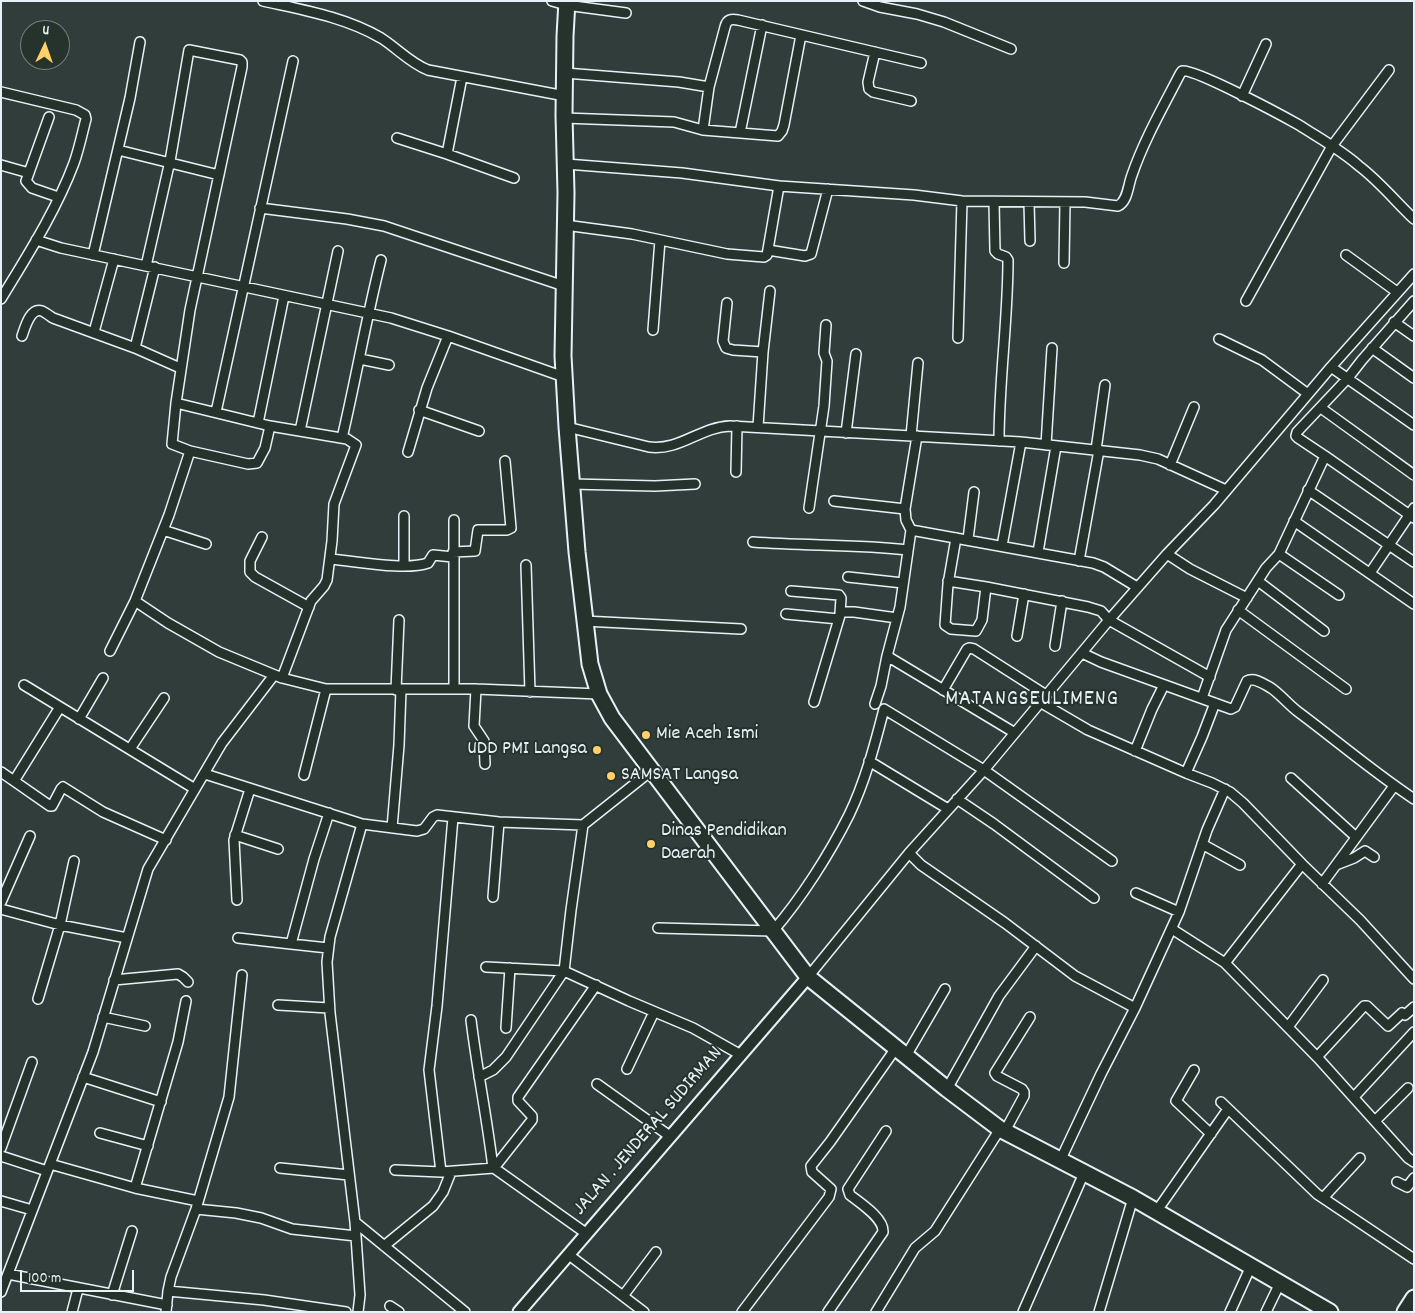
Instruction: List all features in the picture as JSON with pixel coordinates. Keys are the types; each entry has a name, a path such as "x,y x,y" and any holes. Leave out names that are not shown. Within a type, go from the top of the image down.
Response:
{"highway":[{"path":"562,2 566,164 564,377 567,428 584,621 590,664 598,694 612,718 808,977 946,1089 1002,1130 1133,1198 1330,1312"},
{"path":"1405,1312 1414,1298"}],"street":[{"path":"263,1 332,17 354,25 380,37 418,65 428,70 565,96"},
{"path":"863,1 880,7 917,14 944,22 1011,49"},
{"path":"562,2 626,13"},
{"path":"702,130 709,87 727,22 733,19 921,63"},
{"path":"740,133 762,25"},
{"path":"564,118 674,122 702,130 778,136 782,131 801,35"},
{"path":"93,255 118,150 140,42"},
{"path":"1242,96 1266,44"},
{"path":"135,348 189,50 241,60 242,64 196,276 180,368 172,444 190,451 248,464 257,463 265,448 270,426"},
{"path":"875,52 868,84 869,88 873,92 911,100"},
{"path":"216,412 293,61"},
{"path":"566,164 682,173 779,186 914,195 962,201 1091,202 1116,206 1122,204 1143,147 1182,71 1186,70 1297,124 1332,146 1361,167 1414,219"},
{"path":"1246,301 1332,146 1388,70"},
{"path":"565,73 679,82 709,87"},
{"path":"447,154 462,77"},
{"path":"1,92 76,110 86,116 79,150 67,181 36,240 1,299"},
{"path":"49,117 26,181 30,186 58,197"},
{"path":"397,138 514,178"},
{"path":"118,150 218,175"},
{"path":"1,166 29,173"},
{"path":"565,225 632,234 703,250 765,257 768,250 779,186"},
{"path":"768,250 805,256 811,254 828,189"},
{"path":"958,338 962,201"},
{"path":"994,202 995,251 1008,260 1008,301 999,405 999,441"},
{"path":"1029,202 1030,241"},
{"path":"1064,263 1065,202"},
{"path":"260,208 347,219 384,226 564,286"},
{"path":"36,240 93,255 368,312 448,336 564,377"},
{"path":"654,330 660,240"},
{"path":"300,431 338,251"},
{"path":"1346,255 1398,292"},
{"path":"94,332 114,258"},
{"path":"342,438 360,359 368,312 381,260"},
{"path":"1370,573 1412,514 1296,437 1297,432 1321,408 1339,372 1398,292 1414,274"},
{"path":"758,427 763,352 770,291"},
{"path":"258,423 284,296"},
{"path":"808,977 948,809 988,773 1015,733 1046,706 1046,695 1137,587 1226,490 1308,394 1372,348 1414,301"},
{"path":"727,303 724,341 726,348 763,352"},
{"path":"22,336 31,316 34,312 39,311 135,348 180,368"},
{"path":"1394,322 1414,336"},
{"path":"809,508 826,390 827,361 824,352 826,326"},
{"path":"408,452 419,410 448,336"},
{"path":"1219,339 1262,360 1308,394"},
{"path":"1046,445 1052,348"},
{"path":"1372,348 1414,378"},
{"path":"846,433 856,354"},
{"path":"360,359 389,365"},
{"path":"875,704 897,618 911,530 906,520 905,509 914,436 918,363"},
{"path":"1339,372 1414,425"},
{"path":"1079,561 1097,450 1105,385"},
{"path":"1,1292 93,1052 148,869 222,743 278,676 314,597 325,584 330,559 334,504 357,446 354,442 342,438 270,426 176,403"},
{"path":"1170,465 1194,407"},
{"path":"1321,408 1414,475"},
{"path":"419,410 479,431"},
{"path":"736,472 737,426"},
{"path":"567,428 643,446 660,448 675,446 696,434 716,428 737,426 1021,442 1148,456 1226,490"},
{"path":"1281,426 1294,438 1301,441"},
{"path":"1002,546 1021,442"},
{"path":"1038,552 1056,446"},
{"path":"110,651 136,601 190,451"},
{"path":"1202,698 1224,633 1278,554 1325,456"},
{"path":"330,559 404,565 426,563 433,555 476,551 478,530 507,530 511,528 505,461"},
{"path":"572,484 655,486 696,484"},
{"path":"1308,490 1414,562"},
{"path":"968,540 974,492"},
{"path":"834,500 905,509"},
{"path":"404,516 404,565"},
{"path":"454,520 454,689"},
{"path":"1294,522 1414,604"},
{"path":"163,530 206,544"},
{"path":"911,530 1038,552 1099,565 1137,587"},
{"path":"262,537 250,561 250,572 255,577 309,607"},
{"path":"956,538 948,581 944,624 946,628 973,632 978,630 982,620 986,587"},
{"path":"753,542 869,546 908,550"},
{"path":"1167,554 1190,569 1247,598"},
{"path":"1278,554 1339,595"},
{"path":"526,565 530,692"},
{"path":"848,577 903,583"},
{"path":"948,581 1062,601 1099,610 1109,620 1210,677"},
{"path":"1258,581 1324,631"},
{"path":"791,591 838,595 841,598 840,616 814,702"},
{"path":"1017,636 1024,594"},
{"path":"136,601 168,623 219,652 278,676 326,690 476,689 598,694"},
{"path":"1055,646 1062,601"},
{"path":"1238,610 1346,689"},
{"path":"840,616 842,612 847,611 897,618"},
{"path":"786,614 840,616"},
{"path":"392,828 399,745 399,620"},
{"path":"584,621 740,628"},
{"path":"943,690 966,649 969,648 978,651 1046,695"},
{"path":"1082,653 1101,662 1230,708 1234,708 1246,681 1250,679 1257,680 1274,690 1285,701 1394,786 1414,799"},
{"path":"887,656 1015,733"},
{"path":"79,719 103,678"},
{"path":"24,684 196,790"},
{"path":"1135,751 1164,685"},
{"path":"476,689 474,726 484,741 485,764"},
{"path":"304,775 326,690"},
{"path":"130,750 164,698"},
{"path":"1186,773 1215,703"},
{"path":"1046,706 1088,730 1225,789 1243,803 1413,976"},
{"path":"14,781 60,707"},
{"path":"658,928 773,931 789,913 827,855 850,814 869,761 884,709 988,773 1112,861"},
{"path":"869,761 948,809"},
{"path":"205,774 362,824 417,831 424,829 433,816 499,822 583,824 651,771"},
{"path":"1,772 51,807 62,788 64,788 103,812 166,840"},
{"path":"1291,778 1356,837"},
{"path":"1322,884 1394,786"},
{"path":"237,900 235,834 250,789"},
{"path":"1060,1161 1180,912 1202,844 1225,789"},
{"path":"959,800 1094,898"},
{"path":"291,944 314,859 329,813"},
{"path":"441,1172 428,1070 438,1006 453,817"},
{"path":"493,897 499,822"},
{"path":"358,1312 360,1295 355,1222 329,1008 328,948 362,824"},
{"path":"479,1077 498,1067 506,1057 564,970 583,824"},
{"path":"235,834 278,849"},
{"path":"1,902 30,836"},
{"path":"1202,844 1240,865"},
{"path":"1336,865 1354,858 1363,852 1367,852 1374,857"},
{"path":"911,855 921,864 1006,922 1075,976 1135,1008"},
{"path":"38,999 60,925 74,860"},
{"path":"1225,963 1302,864"},
{"path":"1136,893 1180,912"},
{"path":"1,909 60,925 127,938"},
{"path":"1172,929 1225,963 1288,1026 1408,1158 1414,1162"},
{"path":"238,938 328,948"},
{"path":"946,1089 999,996 1036,946"},
{"path":"486,967 564,970 693,1028 741,1055"},
{"path":"506,1028 510,968"},
{"path":"114,980 178,974 188,982"},
{"path":"5,1279 112,1295 166,1308 171,1277 197,1205 229,1097 242,975"},
{"name":"JALAN . JENDERAL SUDIRMAN","path":"519,1312 808,977"},
{"path":"1288,1026 1323,980"},
{"path":"494,1168 532,1120 532,1116 518,1101 518,1097 596,985"},
{"path":"742,1312 830,1196 831,1188 812,1172 811,1166 901,1052 945,990"},
{"path":"135,1188 178,1042 186,1002"},
{"path":"278,1005 329,1008"},
{"path":"1317,1057 1364,1006 1367,1006 1388,1026 1402,1013 1405,1015 1414,1007"},
{"path":"628,1069 654,1012"},
{"path":"103,1017 145,1026"},
{"path":"876,1312 915,1248 935,1231 1024,1096 1022,1089 997,1076 995,1073 1030,1017"},
{"path":"470,1020 494,1168"},
{"path":"1354,1097 1414,1032"},
{"path":"1,1148 32,1062"},
{"path":"1194,1070 1176,1101 1211,1134"},
{"path":"83,1078 161,1102"},
{"path":"597,1084 671,1137"},
{"path":"1375,1121 1408,1088"},
{"path":"1221,1102 1323,1198 1414,1259"},
{"path":"1156,1212 1228,1109"},
{"path":"828,1312 882,1232 883,1228 880,1220 850,1195 848,1189 886,1131"},
{"path":"100,1133 148,1146"},
{"path":"1,1156 197,1205 253,1216 292,1229 356,1236"},
{"path":"1323,1198 1360,1158"},
{"path":"280,1168 349,1175"},
{"path":"395,1170 451,1172 494,1168 587,1234"},
{"path":"384,1246 433,1206 443,1192 451,1172"},
{"path":"1023,1312 1084,1174"},
{"path":"1397,1182 1407,1188 1414,1178"},
{"path":"1099,1312 1133,1198"},
{"path":"1,1200 32,1210"},
{"path":"355,1222 465,1312"},
{"path":"112,1295 132,1231"},
{"path":"623,1296 656,1252"},
{"path":"569,1255 644,1312"},
{"path":"1230,1312 1251,1266"},
{"path":"1266,1312 1280,1283"},
{"path":"72,1312 78,1289"},
{"path":"168,1292 264,1300 346,1312"},
{"path":"390,1306 399,1312"}],"place":[{"name":"Mie Aceh Ismi","path":"646,735"},
{"name":"UDD PMI Langsa","path":"597,750"},
{"name":"SAMSAT Langsa","path":"611,776"},
{"name":"Dinas Pendidikan Daerah","path":"651,844"}],"district":[{"name":"MATANGSEULIMENG","path":"1032,701"}]}
